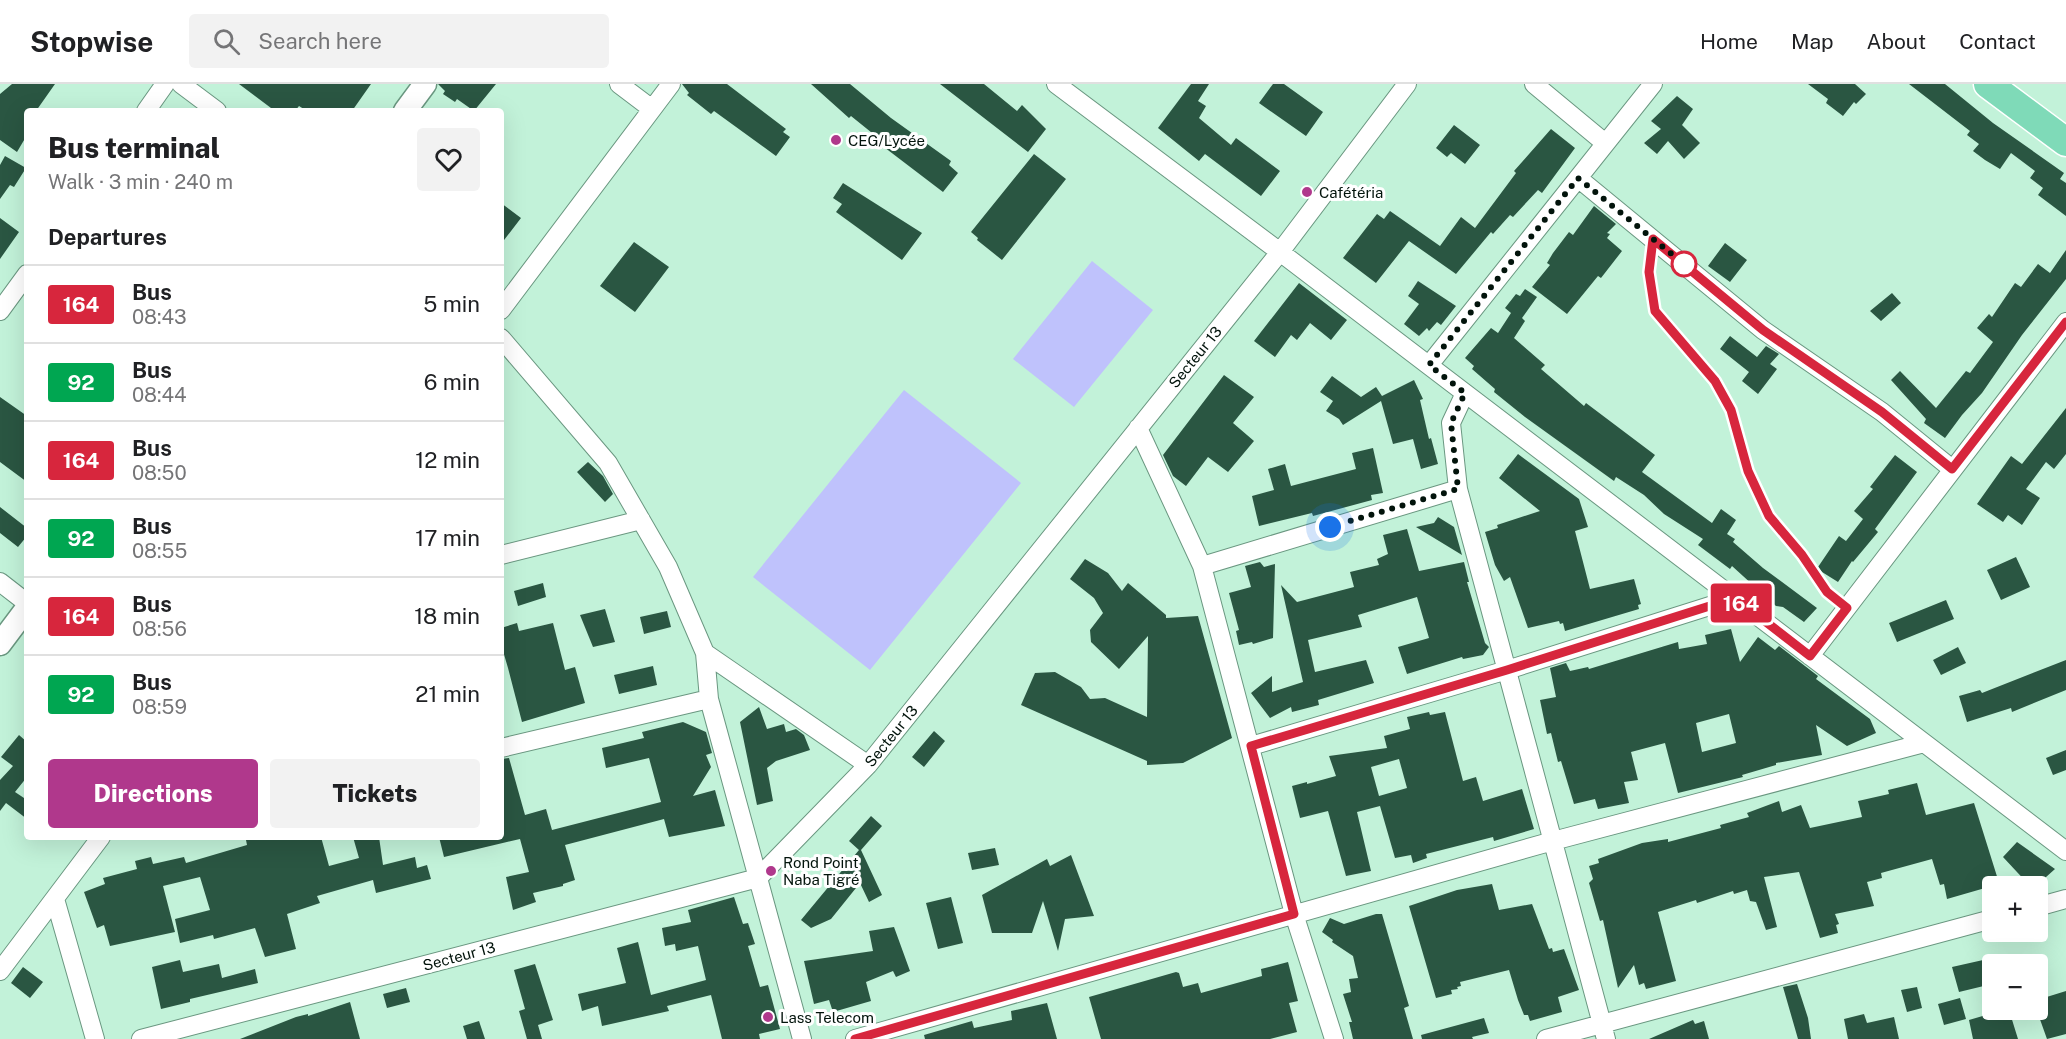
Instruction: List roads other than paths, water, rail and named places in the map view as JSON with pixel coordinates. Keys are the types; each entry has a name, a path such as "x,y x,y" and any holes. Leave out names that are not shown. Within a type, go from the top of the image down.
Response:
{"main road":[{"path":"1988,84 2066,142"}],"street":[{"path":"148,108 165,84"},
{"path":"181,84 213,108"},
{"path":"407,108 425,84"},
{"path":"619,84 652,109"},
{"path":"504,306 671,84"},
{"path":"1056,84 2066,851"},
{"name":"Secteur 13","path":"141,1039 758,878 868,765 1280,252 1407,84"},
{"path":"1534,84 1605,143"},
{"path":"1429,365 1653,84"},
{"path":"1578,178 1763,330 1882,412 1952,469"},
{"path":"0,311 24,278"},
{"path":"1810,656 2066,322"},
{"path":"504,342 608,463 668,567 705,653 709,699 802,1039"},
{"path":"1465,393 1451,423 1458,489 1604,1031"},
{"path":"1138,428 1202,566 1294,914 1334,1039"},
{"path":"1202,566 1458,489"},
{"path":"504,554 641,520"},
{"path":"0,582 24,601"},
{"path":"1251,746 1507,670 1735,598"},
{"path":"0,644 24,612"},
{"path":"705,653 868,765"},
{"path":"504,747 709,699"},
{"path":"855,1039 1553,841 1924,743"},
{"path":"0,971 98,840"},
{"path":"54,899 94,1039"},
{"path":"2048,904 2066,899"},
{"path":"1546,1039 1604,1031 1982,922"}],"lane":[{"path":"1653,239 1649,272 1655,311 1715,381 1731,410 1748,471 1769,516 1802,555 1827,592 1847,608"}],"place":[{"name":"CEG/Lycée","path":"836,140"},
{"name":"Cafétéria","path":"1307,192"},
{"name":"Rond Point Naba Tigré","path":"771,871"},
{"name":"Lass Telecom","path":"768,1017"}]}
